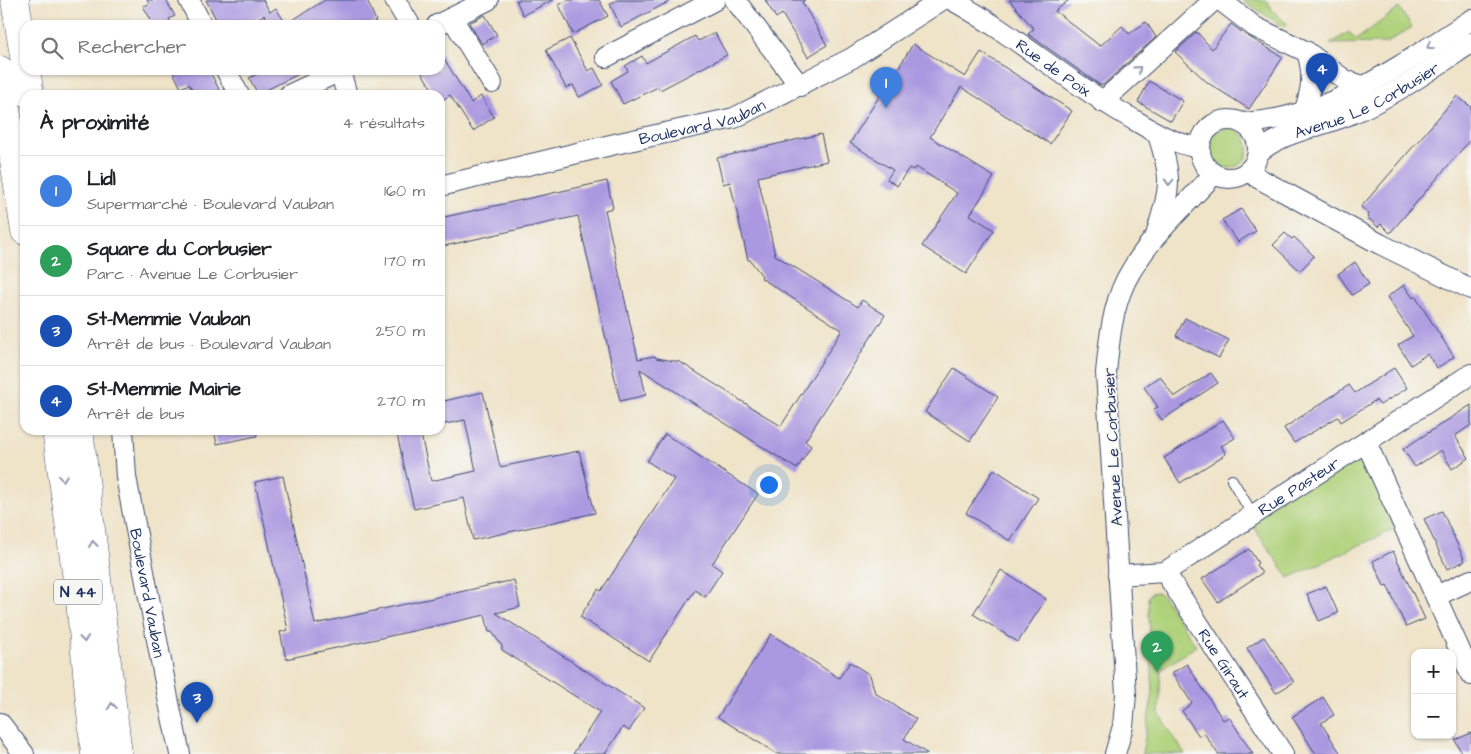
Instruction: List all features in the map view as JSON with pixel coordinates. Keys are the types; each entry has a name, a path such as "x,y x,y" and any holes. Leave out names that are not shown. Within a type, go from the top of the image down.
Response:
{"main road":[{"path":"15,0 20,31"},
{"path":"0,70 20,199"},
{"path":"27,75 29,90"},
{"name":"N 44","path":"57,435 80,600 95,754"},
{"name":"N 44","path":"80,435 118,754"}],"street":[{"path":"189,0 199,20"},
{"path":"395,0 407,20"},
{"path":"445,21 488,0"},
{"path":"606,57 715,0"},
{"path":"735,0 800,86"},
{"name":"Boulevard Vauban","path":"445,185 734,118 852,58 942,0"},
{"name":"Rue de Poix","path":"952,0 977,14 1102,102 1178,144 1200,148"},
{"path":"1102,102 1214,0"},
{"path":"1220,0 1255,27 1307,52 1340,77 1365,87"},
{"name":"Avenue Le Corbusier","path":"1200,148 1207,130 1215,123 1229,120 1244,123 1277,119 1304,112 1365,87 1471,20"},
{"path":"445,22 492,83"},
{"name":"Avenue Le Corbusier","path":"1254,174 1259,152 1281,138 1327,124 1377,103 1471,43"},
{"path":"1304,112 1310,94 1312,77 1307,52"},
{"path":"228,75 236,90"},
{"path":"299,90 331,75"},
{"path":"342,75 346,90"},
{"path":"1244,123 1256,135 1259,152"},
{"path":"1156,235 1169,187 1167,163 1158,134"},
{"path":"1200,148 1204,163 1214,174 1229,178 1254,174 1380,244 1471,289"},
{"name":"Avenue Le Corbusier","path":"1115,754 1123,726 1126,694 1106,373 1110,333 1126,280 1156,235 1214,174"},
{"name":"Rue Pasteur","path":"1118,575 1165,572 1471,374"},
{"name":"Boulevard Vauban","path":"123,435 126,477 168,703 180,754"},
{"path":"1366,442 1471,675"},
{"name":"Rue Giraut","path":"1165,572 1283,754"},
{"path":"1436,596 1471,580"},
{"path":"0,723 24,754"}],"lane":[{"path":"1232,480 1252,515"}],"green space":[{"path":"1242,0 1266,0 1273,11 1287,24 1284,27"},
{"path":"1399,8 1412,27 1387,43 1330,44 1349,32 1356,40"},
{"path":"1232,128 1239,131 1245,137 1248,148 1247,156 1239,165 1232,168 1224,168 1217,165 1209,156 1208,144 1211,137 1220,129"},
{"path":"1366,442 1405,524 1289,578 1247,518"},
{"path":"1157,592 1163,596 1196,646 1161,670 1159,714 1185,754 1142,754 1153,692 1148,598 1151,593"}],"building":[{"path":"147,0 166,0 175,16 170,20 151,20 143,6 149,4"},
{"path":"206,0 263,0 270,12 276,8 284,20 266,20 264,15 254,20 216,20"},
{"path":"325,0 367,0 376,20 292,20"},
{"path":"516,0 553,0 523,15"},
{"path":"568,0 599,0 608,16 573,34 559,5"},
{"path":"617,0 672,0 621,27 610,4"},
{"path":"765,0 805,0 802,2 827,45 808,57 782,14 776,18"},
{"path":"1009,0 1069,0 1055,11 1100,46 1122,26 1129,34 1146,22 1156,37 1103,85 1100,85 1028,34 1034,29"},
{"path":"485,15 497,35 482,44 469,23"},
{"path":"1231,24 1283,57 1249,109 1208,83 1175,52 1197,32 1212,49"},
{"path":"715,33 727,55 660,90 658,87 623,104 611,81 628,71 625,66 642,56 646,63 695,36 698,41"},
{"path":"570,38 588,71 594,68 603,85 579,97 573,85 566,88 546,50"},
{"path":"913,44 965,77 981,52 1072,111 1050,144 961,87 930,137 994,177 970,215 994,230 966,274 922,246 957,193 916,167 914,170 909,168 897,186 887,179 893,170 850,143 887,84 879,79 899,67"},
{"path":"445,60 471,103 481,96 494,117 473,131 450,95 445,98 445,90 433,90 423,75 445,75"},
{"path":"174,75 212,75 219,90 192,90 189,84 181,88"},
{"path":"255,75 297,75 266,90 256,90 249,78"},
{"path":"1149,81 1183,101 1171,121 1138,102"},
{"path":"1457,96 1471,107 1471,139 1390,233 1381,224 1378,227 1367,217 1369,214 1361,207"},
{"path":"821,134 827,161 758,177 775,255 858,307 862,300 885,315 805,441 811,446 797,469 640,369 646,395 620,401 578,216 445,246 445,217 607,181 613,208 605,210 638,359 655,356 656,358 680,362 781,426 842,330 761,278 762,276 750,260 748,260 730,182 723,184 717,158"},
{"path":"1241,209 1256,231 1238,242 1222,220"},
{"path":"1285,233 1292,239 1294,237 1314,256 1300,271 1273,245"},
{"path":"1355,262 1369,284 1352,295 1338,274"},
{"path":"1404,285 1413,298 1415,296 1454,357 1437,368 1427,354 1411,365 1398,345 1413,336 1387,297"},
{"path":"1185,318 1229,340 1219,358 1176,336"},
{"path":"954,368 998,397 970,441 925,412"},
{"path":"1394,368 1407,388 1380,405 1376,400 1341,422 1338,417 1294,443 1284,428 1349,385 1355,393"},
{"path":"1211,373 1218,383 1162,420 1154,409 1158,407 1144,387 1160,376 1174,397"},
{"path":"483,392 500,467 579,451 595,513 473,540 464,498 414,509 397,435 421,435 431,481 476,471 465,420 445,424 445,401"},
{"path":"1471,405 1471,425 1455,436 1469,458 1452,469 1441,450 1415,467 1403,449"},
{"path":"1223,420 1235,438 1221,446 1226,454 1180,483 1164,458"},
{"path":"665,434 758,494 712,564 722,571 705,597 695,590 649,661 580,617 598,589 601,591 674,479 647,461"},
{"path":"215,435 257,435 257,436 217,444"},
{"path":"994,469 1038,498 1010,541 966,513"},
{"path":"283,476 315,624 514,580 520,607 496,613 644,708 629,731 623,727 605,754 573,754 600,712 502,650 502,646 492,632 489,632 485,615 286,659 280,632 288,630 255,482"},
{"path":"1442,511 1465,561 1447,569 1424,519"},
{"path":"1249,549 1262,573 1218,602 1202,579"},
{"path":"1393,551 1425,619 1406,627 1387,585 1384,586 1373,561"},
{"path":"1001,570 1046,599 1018,642 973,614"},
{"path":"1326,586 1338,613 1319,621 1307,594"},
{"path":"771,634 839,678 850,662 870,675 875,693 916,719 904,739 928,754 777,754 718,717"},
{"path":"1264,637 1294,682 1276,693 1247,648"},
{"path":"1187,664 1223,720 1229,717 1253,754 1218,754 1204,733 1199,736 1182,711 1192,703 1172,673"},
{"path":"1323,697 1334,715 1321,723 1341,754 1316,754 1292,717"},
{"path":"1471,733 1471,754 1462,754 1455,740"}],"place":[{"name":"St-Memmie Mairie","path":"1322,94"},
{"name":"Lidl","path":"886,108"},
{"name":"Square du Corbusier","path":"1157,672"},
{"name":"St-Memmie Vauban","path":"197,723"}]}
